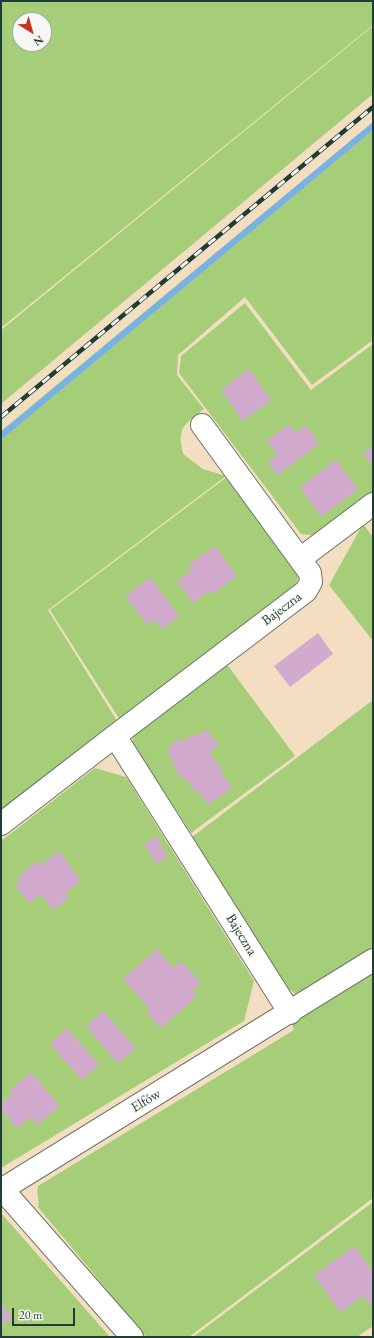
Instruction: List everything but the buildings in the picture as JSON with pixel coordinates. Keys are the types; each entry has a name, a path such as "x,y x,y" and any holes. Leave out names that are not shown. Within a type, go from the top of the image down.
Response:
{"street":[{"name":"Bajeczna","path":"1,824 306,591 311,582 310,573 202,425"},
{"path":"300,559 373,504"},
{"name":"Bajeczna","path":"115,736 290,1013"},
{"name":"Elfów","path":"2,1189 290,1013 373,960"},
{"path":"2,1189 132,1337"}],"green space":[{"path":"1,1 373,1 373,25 1,328"},
{"path":"373,26 373,94 1,404 1,330"},
{"path":"373,122 373,340 312,385 245,297 178,355 177,375 204,409 191,419 184,427 181,437 183,454 203,469 226,476 48,610 119,724 1,816 1,431"},
{"path":"245,303 311,390 373,344 373,494 318,536 301,534 179,373 181,356"},
{"path":"227,477 299,574 296,585 120,720 50,610"},
{"path":"363,524 373,537 373,641 329,585"},
{"path":"226,663 295,756 191,833 132,742 135,731"},
{"path":"373,700 373,952 299,996 281,984 192,837"},
{"path":"95,768 126,777 254,981 244,1021 1,1168 1,841"},
{"path":"373,967 373,1198 189,1337 146,1337 38,1207 38,1186 294,1030 292,1023"},
{"path":"373,1202 373,1326 357,1337 193,1337"},
{"path":"1,1213 110,1337 1,1337"}],"waterway":[{"path":"1,436 373,126"}],"railway":[{"path":"1,417 373,107"}]}
